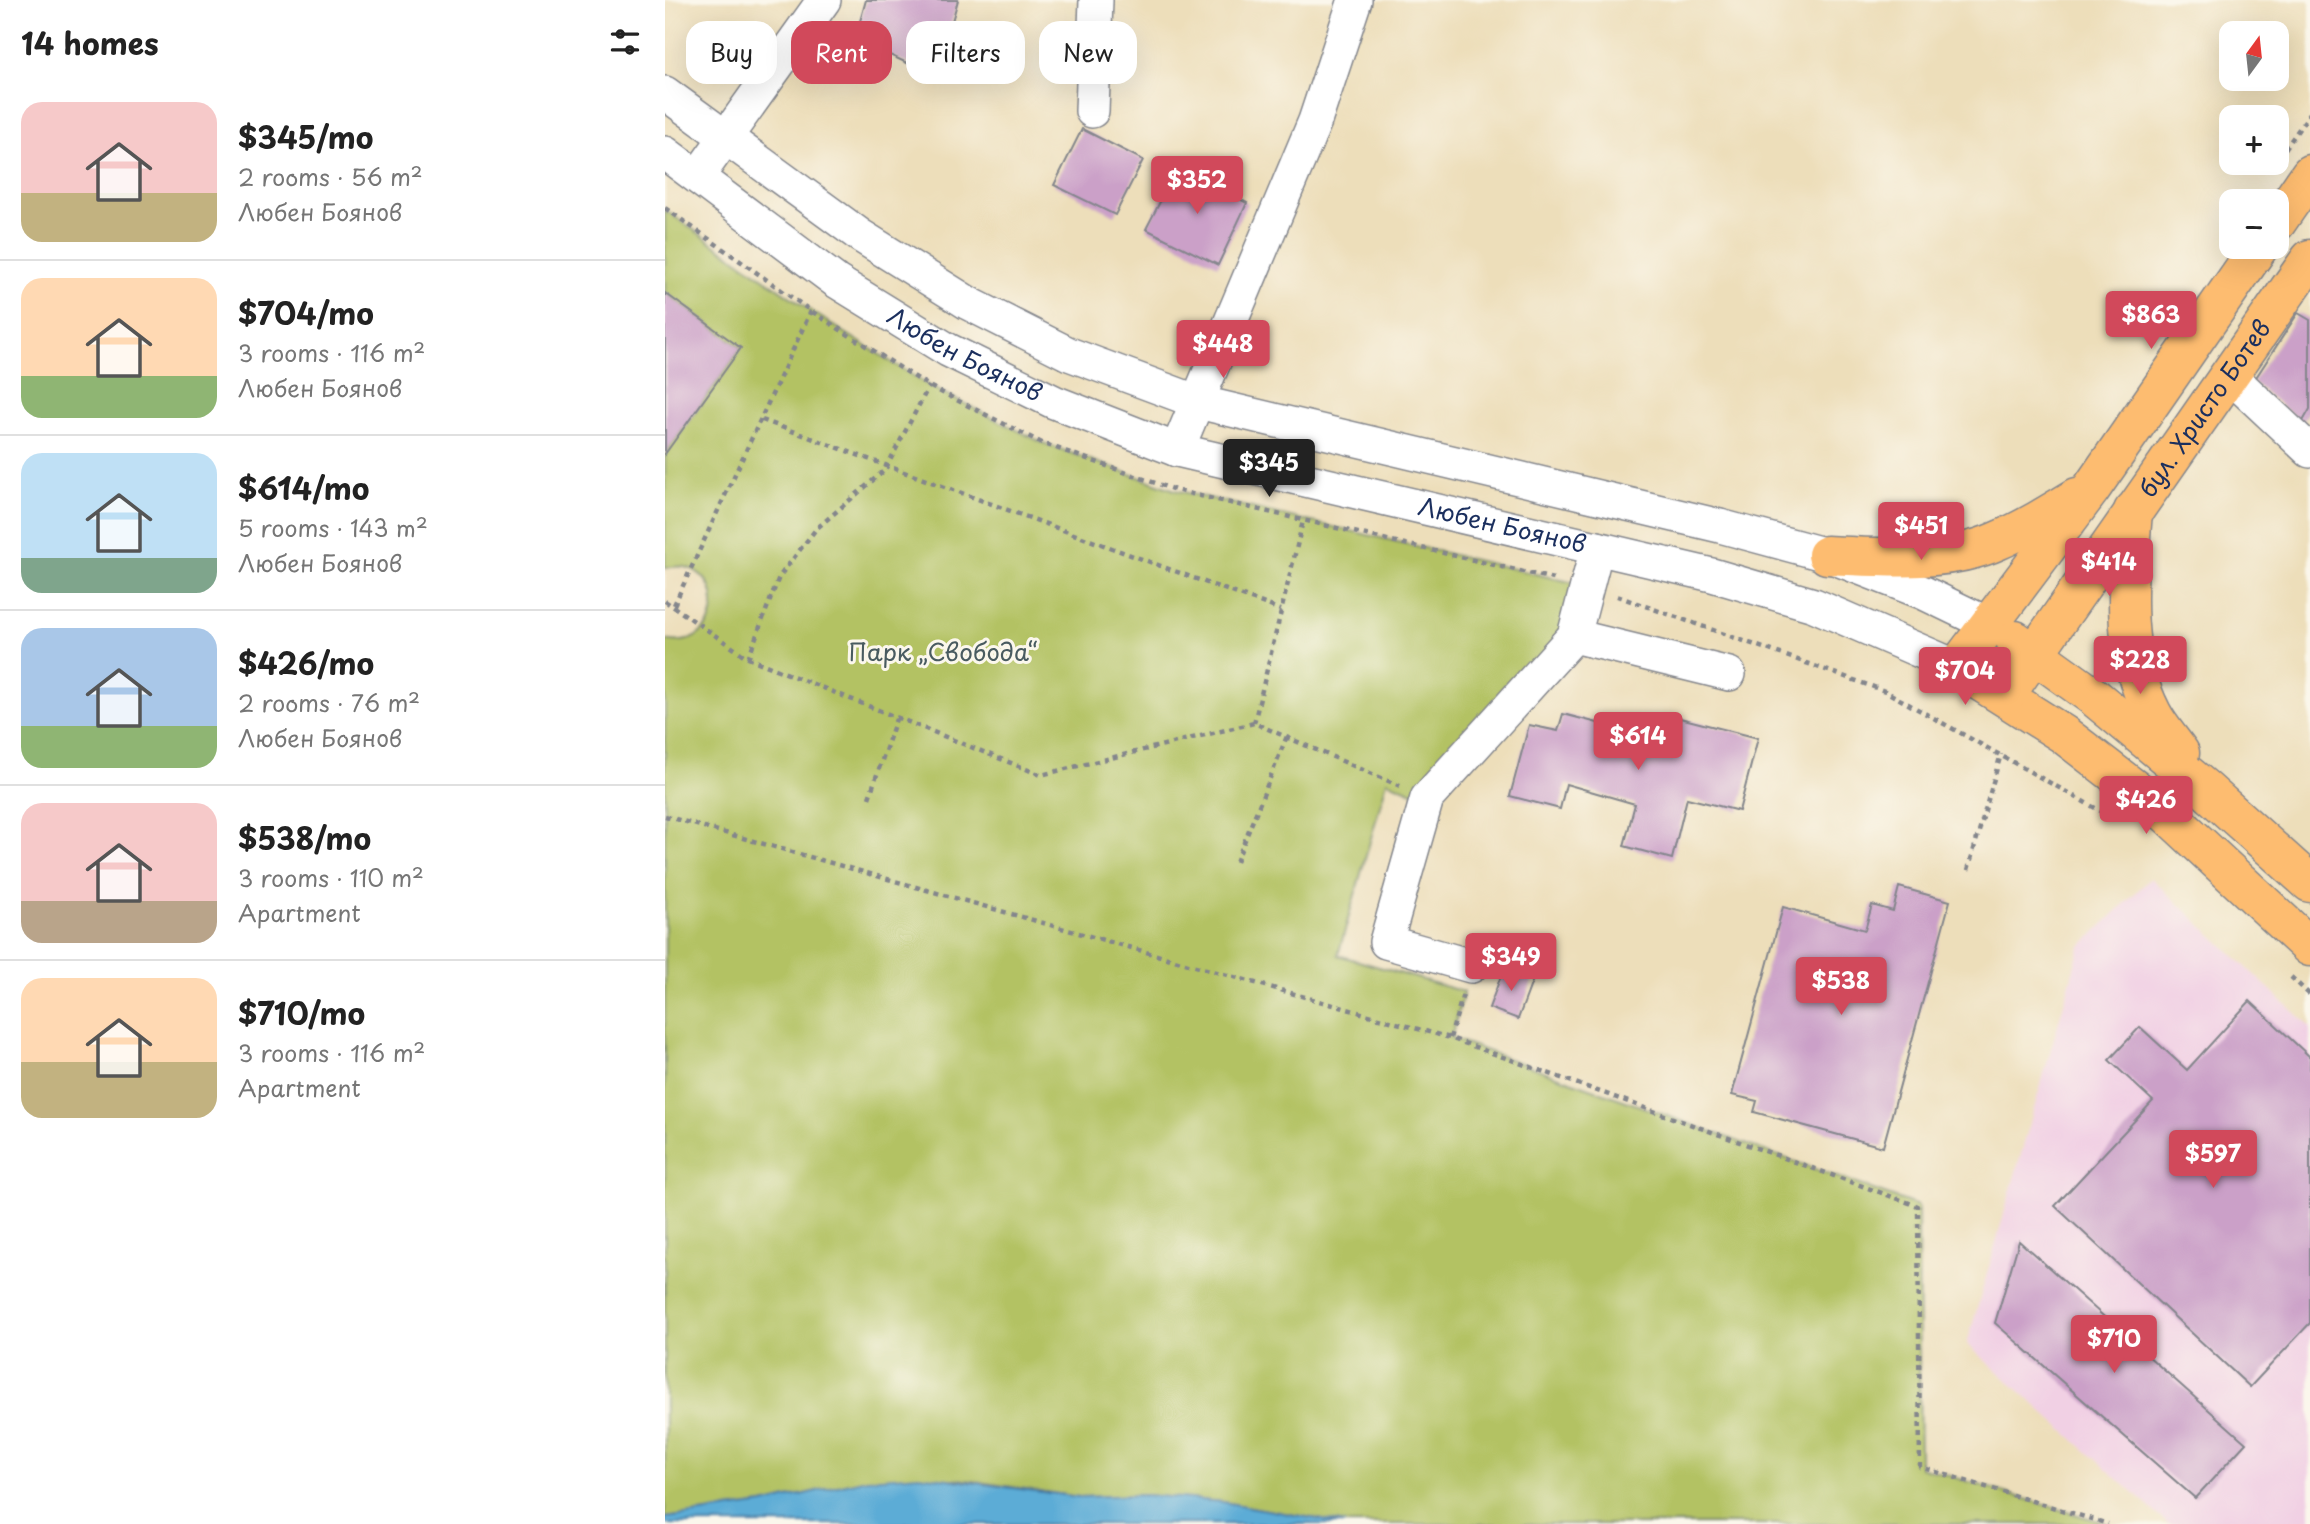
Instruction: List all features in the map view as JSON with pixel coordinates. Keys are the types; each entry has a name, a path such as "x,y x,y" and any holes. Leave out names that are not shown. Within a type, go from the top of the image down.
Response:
{"main road":[{"path":"2288,189 2297,162"},
{"name":"бул. Христо Ботев","path":"2005,696 2310,258"},
{"name":"бул. Христо Ботев","path":"1957,667 2091,489 2251,259"},
{"path":"1827,555 1898,558 1952,553 1995,542 2091,489"},
{"path":"2133,510 2127,604 2131,653 2152,713 2205,789"},
{"name":"Любен Боянов","path":"1990,625 2035,652 2205,789 2310,883"},
{"name":"Любен Боянов","path":"1957,667 2063,734 2167,814 2300,962"}],"street":[{"path":"698,176 824,0"},
{"path":"1092,111 1096,0"},
{"path":"1177,450 1315,121 1355,0"},
{"name":"Любен Боянов","path":"665,93 727,135 861,236 968,303 1069,354 1198,402 1720,526 1827,555 1924,593 1990,625"},
{"name":"Любен Боянов","path":"665,153 836,281 948,350 1054,401 1177,450 1712,575 1814,605 1957,667"},
{"path":"2229,375 2310,451"},
{"path":"1471,966 1386,942 1427,798 1574,636 1597,548"},
{"path":"1574,636 1729,674"}],"path":[{"path":"2297,162 2310,113"},
{"path":"665,208 811,310 929,386 1042,443 1175,490 1587,586 1885,691 2108,815"},
{"path":"674,605 762,421 811,310"},
{"path":"748,658 779,577 816,529 888,466 929,386"},
{"path":"762,421 1281,610"},
{"path":"1254,723 1303,521"},
{"path":"665,601 748,658 1041,775 1254,723 1427,798"},
{"path":"869,798 896,719"},
{"path":"1236,862 1287,736"},
{"path":"1968,870 2001,754"},
{"path":"665,816 1450,1038 1918,1206 1920,1467 2108,1524"},
{"path":"2300,962 2310,995"},
{"path":"1450,1038 1471,966"}],"shaded area":[{"path":"2151,878 2310,1027 2310,1524 2168,1524 1967,1344 2080,947"}],"green space":[{"name":"Парк „Свобода“","path":"665,210 811,311 929,386 1043,443 1175,490 1587,586 1574,636 1427,798 1387,781 1338,955 1464,992 1451,1038 1918,1206 1920,1467 2108,1524 1345,1524 1223,1502 1146,1495 1079,1497 960,1479 867,1479 763,1504 665,1518 665,640 686,640 701,633 710,619 713,604 710,588 701,575 686,567 665,568 665,454 741,348 665,293"}],"water":[{"path":"919,1475 1079,1497 1146,1495 1223,1502 1345,1524 665,1524 665,1518 763,1504 867,1479"}],"building":[{"path":"866,0 958,0 952,21 906,21 906,63 892,56 892,21 860,21"},
{"path":"1082,129 1143,160 1115,215 1054,185"},
{"path":"1178,167 1247,203 1218,265 1146,229"},
{"path":"665,293 741,348 665,454"},
{"path":"2298,313 2310,320 2310,409 2302,423 2253,382"},
{"path":"1563,714 1644,735 1647,726 1675,734 1680,718 1758,738 1739,811 1687,798 1672,859 1624,846 1635,804 1566,784 1560,809 1510,796 1529,725 1558,731"},
{"path":"1899,887 1950,901 1883,1147 1754,1112 1757,1101 1732,1095 1783,907 1865,930 1872,905 1893,911"},
{"path":"1504,968 1533,979 1518,1019 1489,1008"},
{"path":"2250,1001 2310,1057 2310,1323 2250,1387 2055,1206 2153,1101 2109,1060 2140,1027 2187,1070"},
{"path":"2019,1241 2246,1443 2195,1498 1995,1323"}]}
